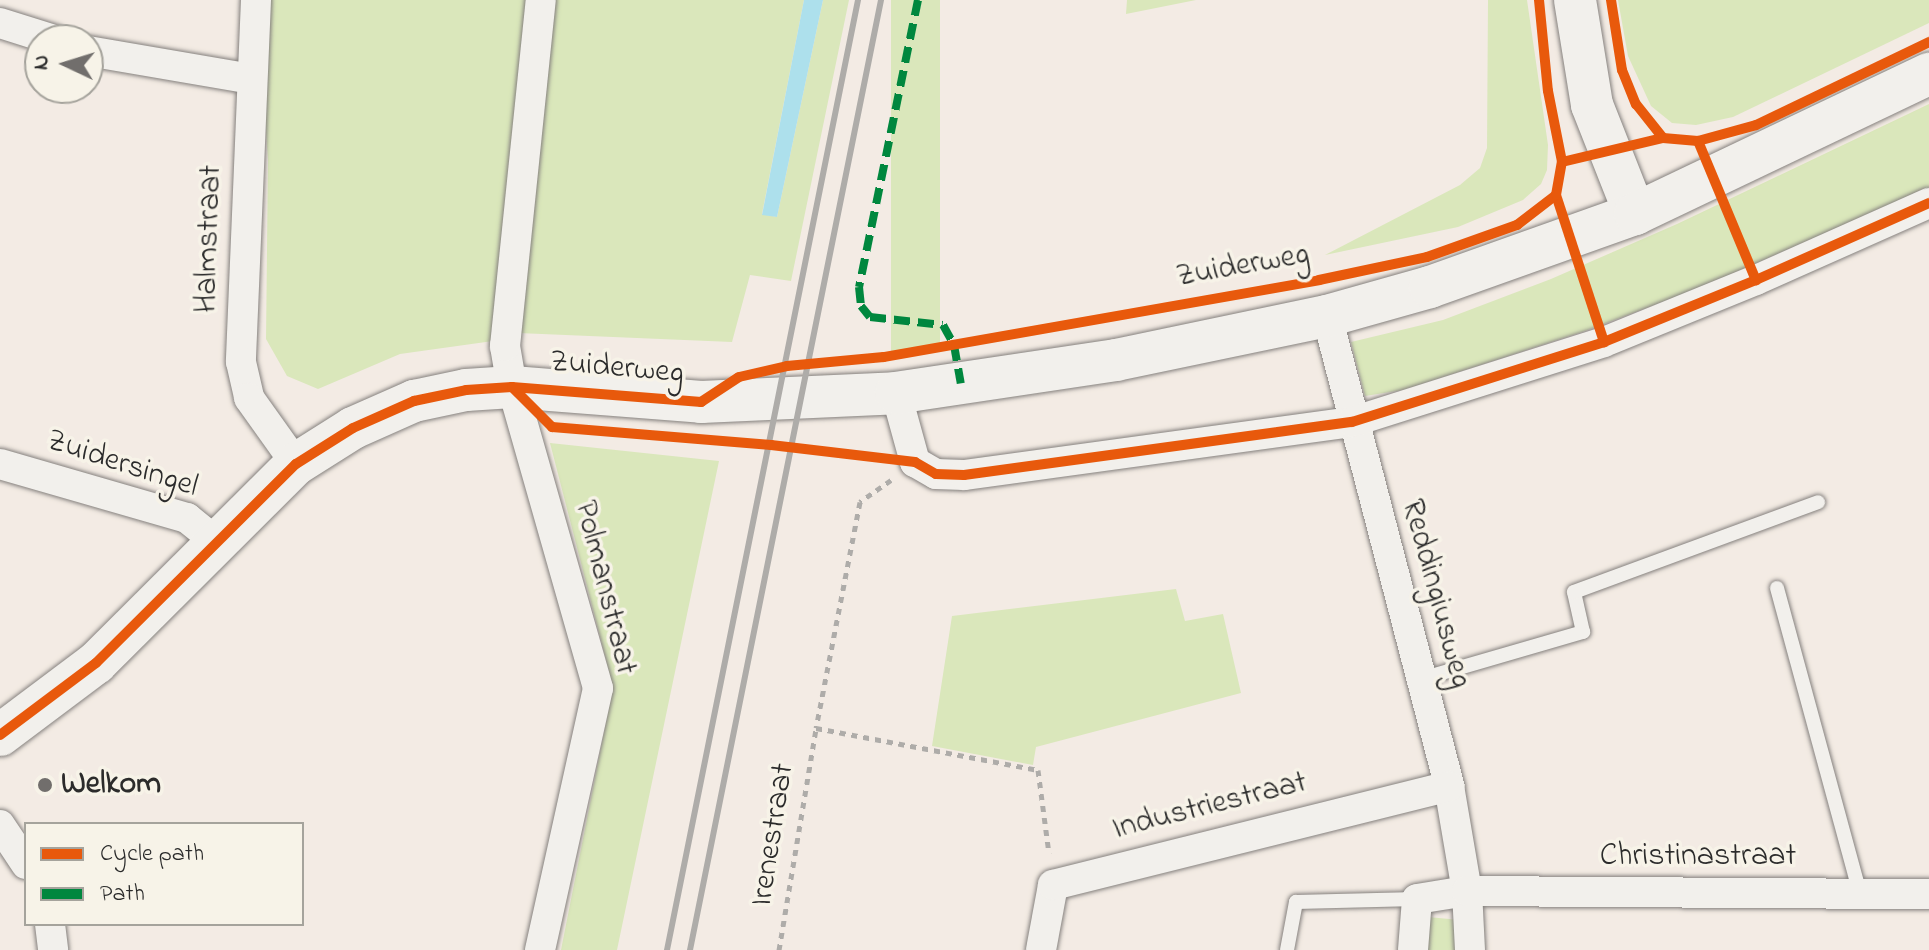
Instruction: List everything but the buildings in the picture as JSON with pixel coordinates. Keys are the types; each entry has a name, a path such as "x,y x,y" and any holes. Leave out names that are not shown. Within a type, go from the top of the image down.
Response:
{"street":[{"name":"Halmstraat","path":"256,0 241,362 249,398 296,464"},
{"name":"Zuiderweg","path":"512,387 505,346 541,0"},
{"path":"1575,0 1592,105 1635,214"},
{"path":"0,23 24,31"},
{"path":"104,54 252,79"},
{"name":"Zuiderweg","path":"0,735 96,663 296,464 353,428 414,401 466,390 512,387 701,402 896,393 1116,360 1327,316 1430,287 1635,214 1929,74"},
{"path":"896,393 915,462 936,474 964,475 1352,422 1604,342 1756,280 1929,203"},
{"name":"Reddingiusweg","path":"1327,316 1352,422 1449,786 1467,891 1470,950"},
{"name":"Polmanstraat","path":"512,387 598,688 540,950"},
{"name":"Zuidersingel","path":"0,465 187,518 218,543"},
{"name":"Industriestraat","path":"1053,885 1449,786"},
{"path":"0,825 24,861"},
{"path":"1041,950 1053,885"},
{"path":"1413,950 1417,899 1467,891"},
{"name":"Christinastraat","path":"1467,891 1929,894"},
{"path":"50,926 53,950"}],"lane":[{"path":"1420,679 1583,632 1574,592 1818,502"},
{"path":"1777,588 1860,894"},
{"path":"1287,950 1296,902 1417,899"}],"path":[{"path":"816,728 1038,770 1053,885"}],"green space":[{"path":"269,0 529,0 493,341 400,354 318,389 287,376 266,339 268,160 265,118"},
{"path":"553,0 804,0 762,214 777,217 823,0 849,0 791,281 750,275 732,342 518,333"},
{"path":"891,0 940,0 940,352 891,352"},
{"path":"1127,0 1196,0 1126,14"},
{"path":"1488,0 1527,0 1548,145 1547,170 1541,184 1523,200 1458,227 1325,255 1460,185 1480,168 1487,148"},
{"path":"1618,0 1929,0 1929,23 1733,117 1696,125 1672,123 1651,106 1628,56"},
{"path":"1929,104 1929,188 1697,289 1585,331 1403,390 1365,396 1351,342 1443,320 1551,279 1677,224"},
{"path":"550,443 719,461 617,950 561,950 613,687"},
{"path":"1176,589 1185,621 1223,614 1241,693 1036,747 1033,765 932,746 952,616"},
{"path":"1428,917 1460,920 1461,950 1426,950"}],"water":[{"path":"804,0 823,0 777,217 762,215"}],"railway":[{"path":"667,950 858,0"},
{"path":"690,950 881,0"}],"marked path":[{"path":"918,0 859,287 861,306 870,317 943,325 954,345 961,383"}],"cycle path":[{"path":"1539,0 1548,91 1562,162"},
{"path":"1611,0 1622,70 1636,104 1663,138"},
{"path":"0,735 96,663 296,464 353,428 414,401 466,390 512,387 701,402 739,377 787,366 884,357 1319,280 1427,257 1517,225 1556,195 1562,162 1663,138 1698,141 1756,125 1929,42"},
{"path":"1698,141 1756,280"},
{"path":"1556,195 1604,342"},
{"path":"512,387 552,427 771,445 915,462 936,474 964,475 1352,422 1604,342 1756,280 1929,203"}],"place":[{"name":"Welkom","path":"45,785"}]}
